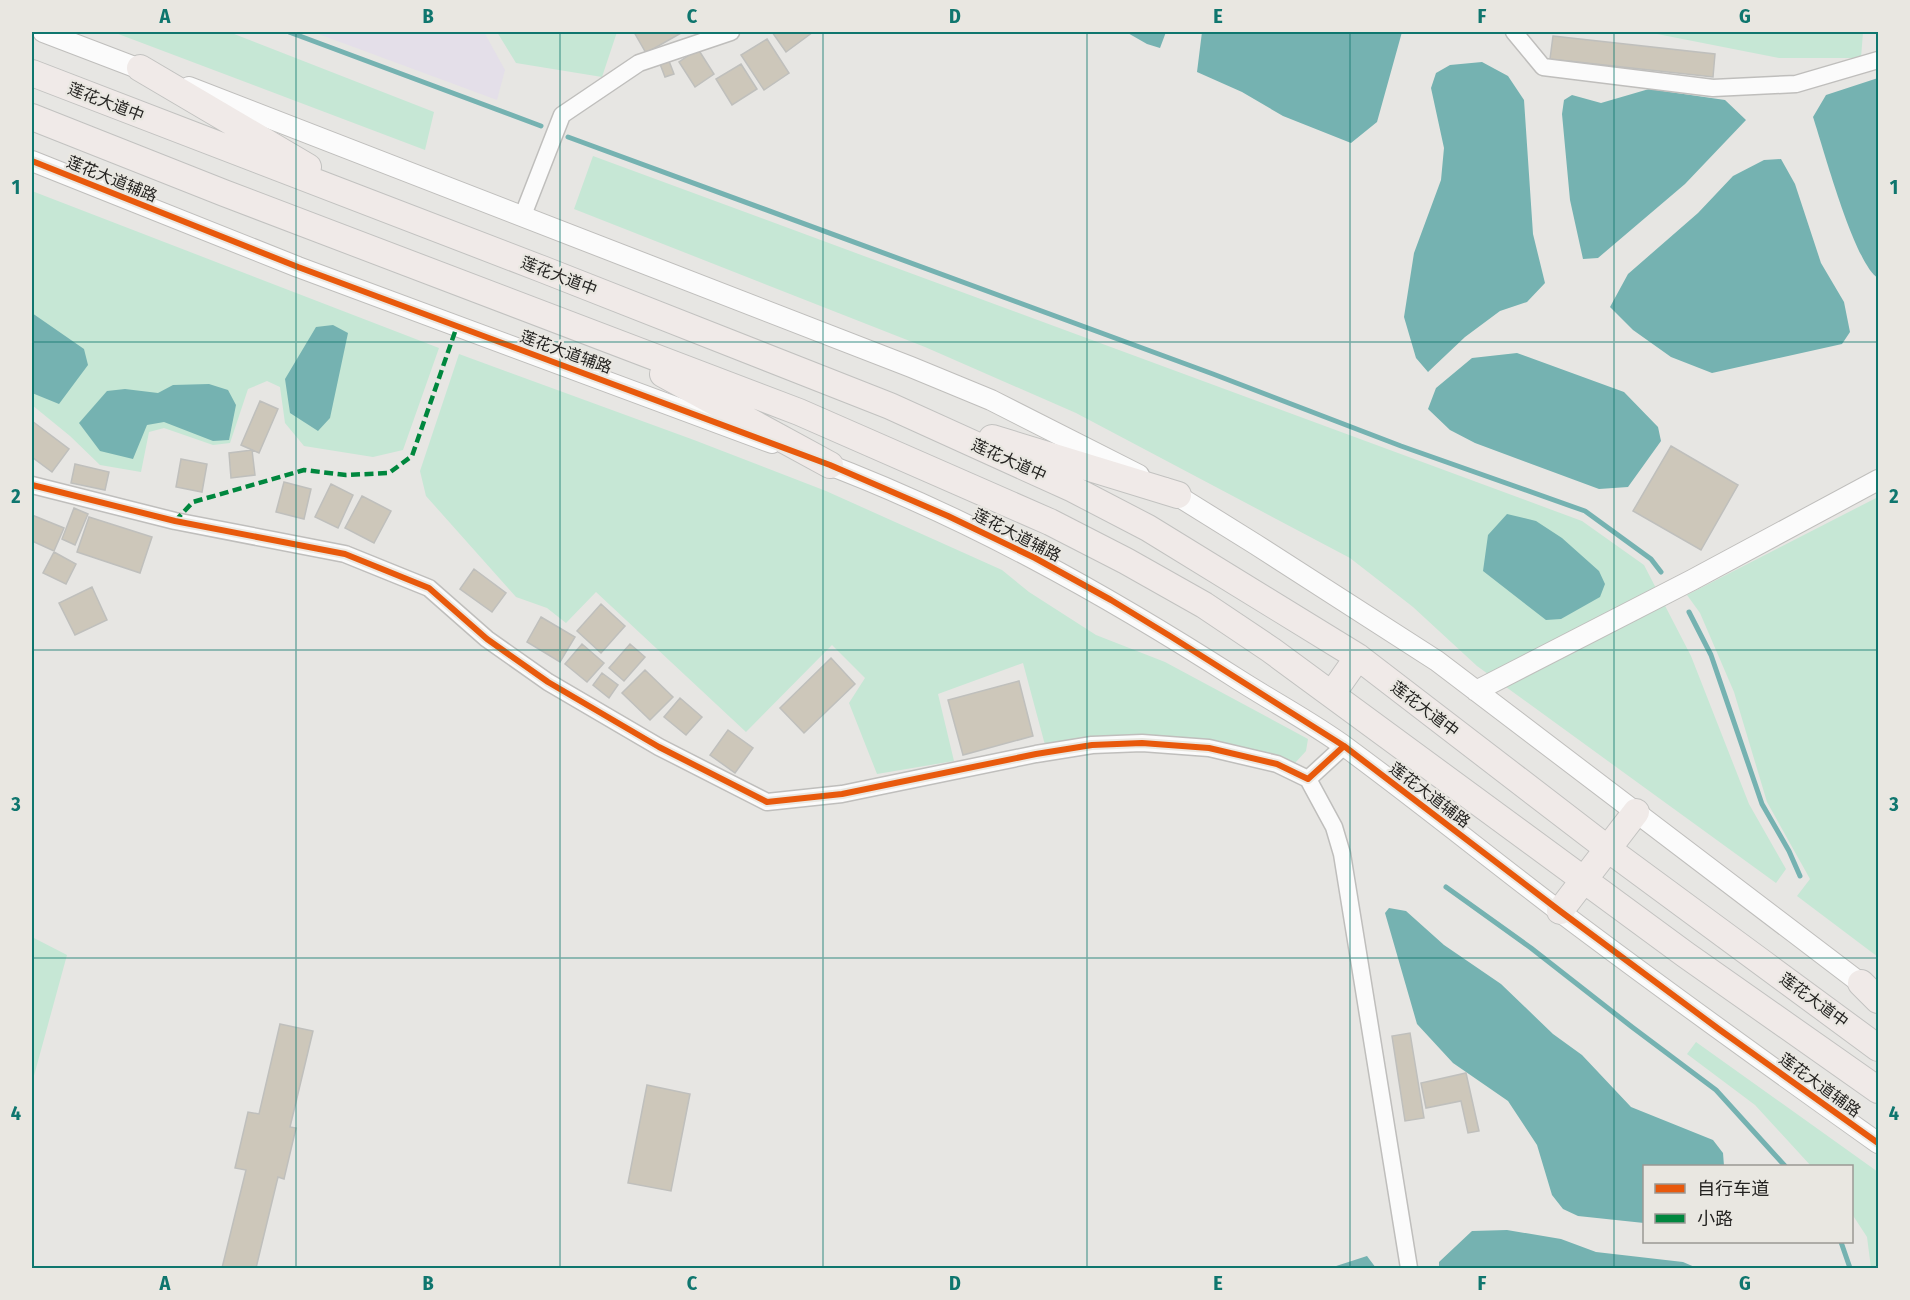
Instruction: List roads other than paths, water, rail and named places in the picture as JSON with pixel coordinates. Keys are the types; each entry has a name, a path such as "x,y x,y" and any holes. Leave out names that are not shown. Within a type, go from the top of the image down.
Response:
{"main road":[{"path":"140,68 376,206"},
{"name":"莲花大道中","path":"32,73 542,269 890,406 1073,489 1148,528 1358,657 1608,849 1878,1048"},
{"path":"32,117 799,412 1050,522 1126,561 1204,605 1332,694 1686,955 1878,1090"},
{"path":"579,328 830,465"},
{"path":"890,406 1178,495"},
{"path":"1332,694 1358,657"},
{"path":"1560,911 1636,812"}],"street":[{"path":"43,32 911,366 992,400 1178,495 1437,661 1873,993"},
{"path":"523,215 562,115 639,63 731,32"},
{"path":"1514,32 1543,67 1713,88 1796,84 1878,60"},
{"name":"莲花大道辅路","path":"32,161 298,267 830,465 948,516 1044,563 1170,636 1344,746 1720,1030 1878,1143"},
{"path":"1476,691 1692,580 1878,480"},
{"path":"32,485 175,521 345,554 429,588 487,639 548,682 659,747 767,802 842,794 1035,754 1092,745 1142,743 1209,748 1277,764 1308,779 1334,827 1342,854 1408,1269"},
{"path":"1308,779 1344,746"}],"water":[{"path":"1126,32 1166,32 1160,48 1147,44"},
{"path":"1202,32 1402,32 1377,122 1351,143 1283,116 1242,92 1197,72"},
{"path":"1482,62 1508,76 1524,100 1533,234 1545,283 1527,302 1500,311 1465,337 1428,372 1416,358 1404,317 1414,253 1441,180 1444,148 1431,88 1436,73 1450,65"},
{"path":"1878,78 1878,278 1869,269 1850,229 1813,117 1826,95"},
{"path":"1649,89 1725,100 1746,120 1685,184 1598,258 1583,259 1570,200 1562,114 1564,100 1572,95 1601,103"},
{"path":"1781,159 1795,184 1821,263 1844,302 1850,332 1842,344 1712,373 1671,357 1633,330 1610,307 1628,274 1698,213 1733,176 1764,160"},
{"path":"32,313 84,349 88,365 59,404 32,393"},
{"path":"333,325 348,333 330,418 318,431 290,413 285,379 316,327"},
{"path":"1517,353 1624,392 1658,427 1661,441 1628,487 1599,489 1475,443 1450,430 1428,409 1436,388 1472,358"},
{"path":"209,384 228,390 236,405 229,440 213,441 164,422 147,425 133,459 100,451 79,423 107,391 125,389 158,393 173,385"},
{"path":"1507,514 1536,521 1562,538 1599,571 1605,584 1600,597 1561,619 1546,620 1483,571 1488,535"},
{"path":"1389,908 1406,911 1444,945 1501,984 1553,1034 1582,1055 1631,1107 1713,1140 1723,1153 1724,1165 1643,1165 1643,1223 1578,1216 1563,1209 1552,1195 1537,1145 1508,1101 1453,1063 1417,1024 1385,913"},
{"path":"1507,1230 1561,1239 1596,1252 1683,1262 1697,1268 1439,1268 1439,1262 1472,1231"},
{"path":"1367,1256 1376,1268 1330,1268"}],"waterway":[{"path":"289,32 541,126"},
{"path":"568,137 1213,374 1401,446 1585,511 1651,559 1661,572"},
{"path":"1689,612 1711,655 1762,804 1789,851 1800,876"},
{"path":"1446,887 1531,948 1716,1090 1784,1165"},
{"path":"1841,1243 1850,1268"}]}
